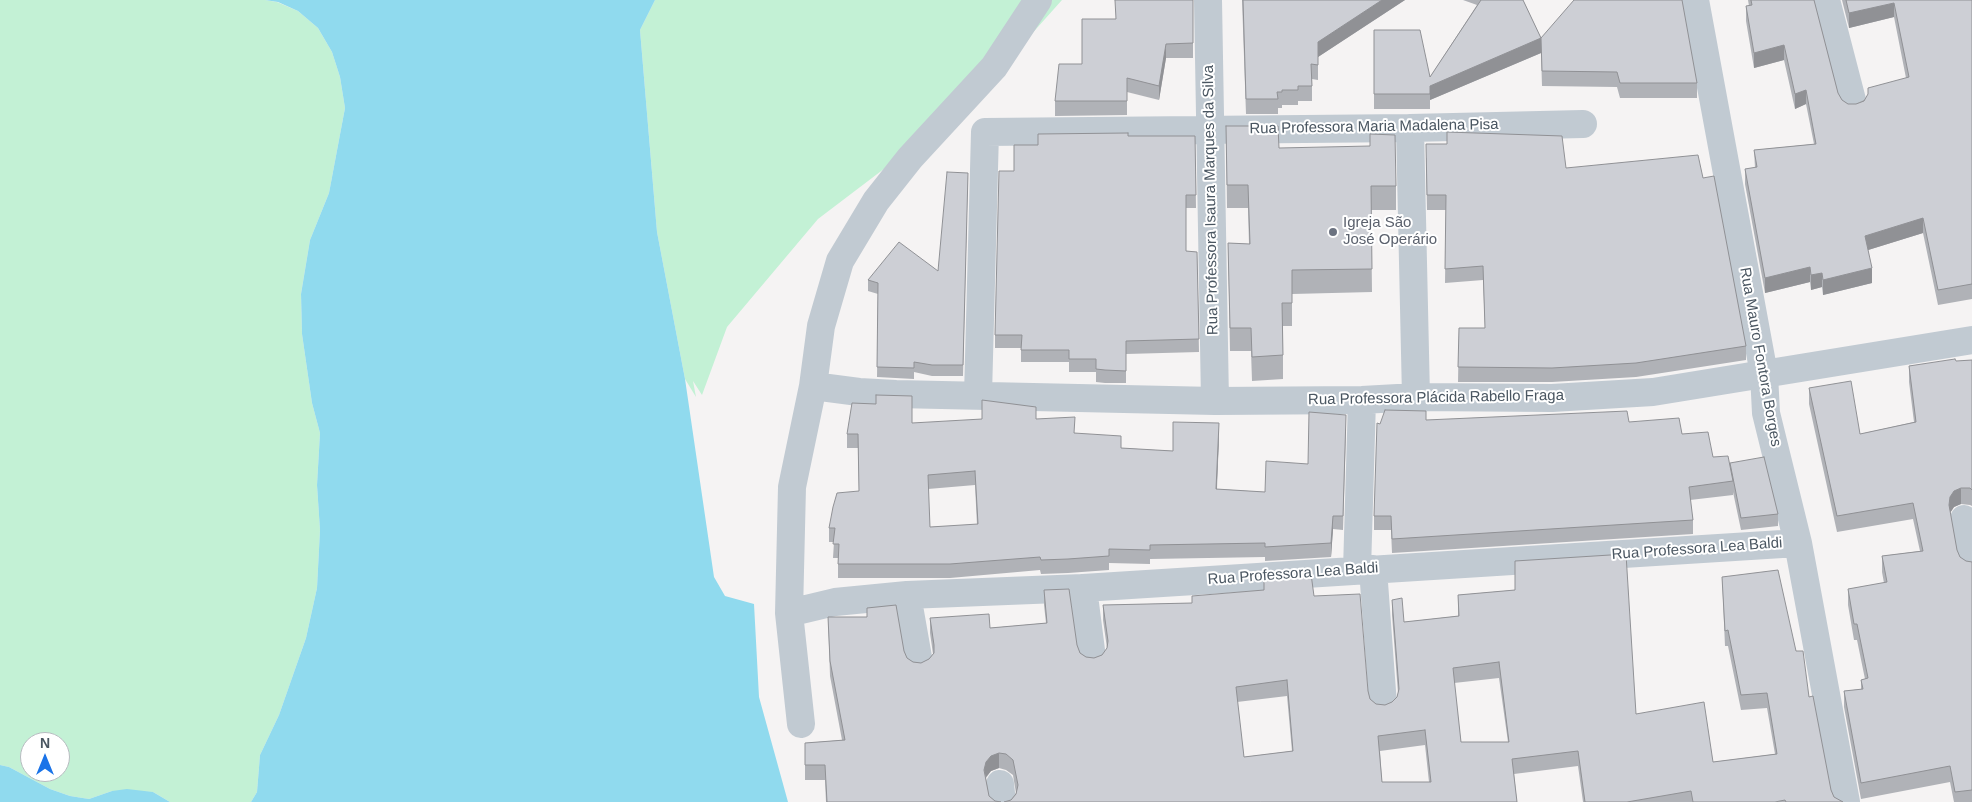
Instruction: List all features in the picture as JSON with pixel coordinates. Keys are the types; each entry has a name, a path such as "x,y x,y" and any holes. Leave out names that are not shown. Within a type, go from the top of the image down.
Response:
{"street":[{"path":"801,724 790,613 792,487 813,386 822,326 840,261 876,201 910,158 994,67 1038,0"},
{"name":"Rua Professora Isaura Marques da Silva","path":"1208,0 1215,401"},
{"name":"Rua Mauro Fontora Borges","path":"1695,0 1764,374 1766,414 1798,543 1846,802"},
{"path":"1826,0 1853,104"},
{"name":"Rua Professora Maria Madalena Pisa","path":"978,395 985,132 1410,128 1583,124"},
{"path":"1410,128 1416,397"},
{"name":"Rua Professora Plácida Rabello Fraga","path":"813,386 859,392 896,394 1215,401 1362,400 1416,397 1552,398 1653,392 1972,340"},
{"path":"1362,400 1365,570 1383,705"},
{"path":"1964,519 1972,563"},
{"name":"Rua Professora Lea Baldi","path":"790,613 835,602 907,595 1083,588 1798,543"},
{"path":"1083,588 1092,658"},
{"path":"907,595 919,663"}],"green space":[{"path":"0,0 265,0 277,2 298,11 318,28 332,52 340,77 345,108 329,193 310,240 301,294 302,334 312,403 320,433 317,485 320,530 317,588 306,638 279,715 260,755 257,792 251,802 170,802 153,792 112,791 89,799 70,796 37,782 70,782 70,732 20,732 20,773 0,765"},
{"path":"655,0 1062,0 986,85 897,159 818,219 727,327 702,395 693,381 696,397 685,379 657,232 640,30"}],"water":[{"path":"265,0 655,0 640,30 657,232 685,379 714,577 725,596 754,604 759,697 788,802 251,802 257,792 260,755 279,715 306,638 317,588 320,530 317,485 320,433 312,403 302,334 301,294 310,240 329,193 345,108 340,77 332,52 318,28 298,11 278,2"},
{"path":"0,765 20,773 20,782 37,782 70,796 89,799 112,791 127,789 153,792 170,802 0,802"}],"building":[{"path":"1115,0 1193,0 1193,43 1166,44 1159,86 1127,78 1127,101 1055,101 1059,64 1082,64 1082,19 1116,19"},
{"path":"1243,0 1382,0 1318,42 1318,65 1311,64 1312,86 1298,86 1298,90 1282,90 1282,92 1277,92 1278,99 1246,99"},
{"path":"1481,0 1523,0 1541,38 1430,86 1430,94 1374,94 1374,30 1420,30 1430,77"},
{"path":"1574,0 1682,0 1697,83 1620,83 1617,72 1542,71 1541,38"},
{"path":"1751,0 1814,0 1838,93 1842,100 1848,104 1856,104 1864,101 1868,94 1868,88 1909,77 1894,3 1849,13 1846,0 1972,0 1972,284 1938,290 1923,218 1865,236 1872,268 1823,280 1822,273 1811,275 1810,267 1765,278 1745,169 1757,167 1754,150 1816,144 1806,90 1795,94 1784,45 1754,53 1746,6 1752,5"},
{"path":"1226,126 1278,126 1279,148 1370,146 1370,134 1395,135 1396,186 1371,186 1372,269 1292,270 1292,303 1282,303 1283,355 1252,357 1251,328 1230,328 1228,243 1250,244 1248,185 1227,185"},
{"path":"1447,132 1562,136 1566,168 1698,155 1703,178 1714,176 1746,346 1636,363 1552,368 1458,367 1459,328 1485,328 1483,266 1445,269 1446,195 1427,195 1426,144 1447,144"},
{"path":"1128,133 1128,136 1195,136 1196,195 1186,195 1186,251 1197,252 1199,339 1126,341 1126,371 1096,369 1096,359 1069,359 1069,350 1021,350 1022,335 995,335 999,171 1014,171 1014,145 1038,145 1038,134"},
{"path":"947,172 968,173 963,365 932,365 914,362 914,368 877,367 878,283 868,280 899,242 938,271"},
{"path":"1955,359 1956,361 1972,360 1972,490 1970,488 1961,488 1954,491 1950,497 1949,505 1957,550 1960,557 1972,562 1972,790 1955,792 1950,766 1861,783 1844,691 1863,689 1861,680 1868,678 1857,624 1854,624 1848,589 1887,582 1882,556 1923,551 1913,503 1837,516 1809,388 1851,381 1860,434 1916,422 1909,366"},
{"path":"876,395 912,396 912,423 982,419 982,400 1036,407 1036,419 1075,417 1074,433 1121,436 1121,448 1173,451 1173,422 1219,423 1216,489 1265,492 1266,461 1308,464 1309,412 1346,415 1343,516 1333,516 1331,543 1265,547 1265,543 1150,545 1150,550 1109,549 1109,556 1068,559 1041,560 1040,557 950,564 838,564 839,544 833,544 835,528 829,528 837,493 859,491 858,434 847,434 852,403 876,404","holes":["975,471 978,524 930,527 928,475"]},
{"path":"1385,410 1426,411 1426,420 1627,411 1629,422 1679,418 1682,434 1708,432 1713,457 1728,456 1733,481 1689,487 1693,520 1392,539 1391,516 1374,516 1377,423 1380,424"},
{"path":"1764,457 1778,514 1741,518 1730,463"},
{"path":"1626,554 1636,714 1704,702 1713,762 1777,754 1767,693 1741,695 1728,630 1725,631 1722,577 1778,570 1796,651 1803,651 1809,697 1813,696 1831,790 1834,797 1843,802 1786,802 1785,800 1775,802 1693,802 1691,791 1627,802 1585,802 1578,751 1512,759 1517,802 1004,802 1011,800 1016,794 1018,785 1013,760 1006,754 999,753 991,756 986,762 984,770 989,796 995,801 1001,802 827,802 825,765 805,765 805,743 845,740 830,661 828,617 867,617 867,608 896,605 904,651 907,658 913,662 921,663 929,659 934,653 930,618 989,614 990,628 1047,623 1044,590 1069,589 1077,645 1080,653 1086,657 1094,658 1102,655 1107,648 1108,641 1103,605 1192,603 1192,596 1264,590 1264,577 1311,574 1314,596 1360,594 1368,691 1370,699 1376,704 1385,705 1397,697 1399,689 1392,600 1402,598 1404,622 1459,616 1458,595 1515,590 1515,561","holes":["1499,662 1509,742 1461,742 1453,668","1287,680 1293,751 1244,757 1236,687","1425,730 1431,782 1382,782 1378,736"]}],"place":[{"name":"Igreja São José Operário","path":"1333,232"}]}
